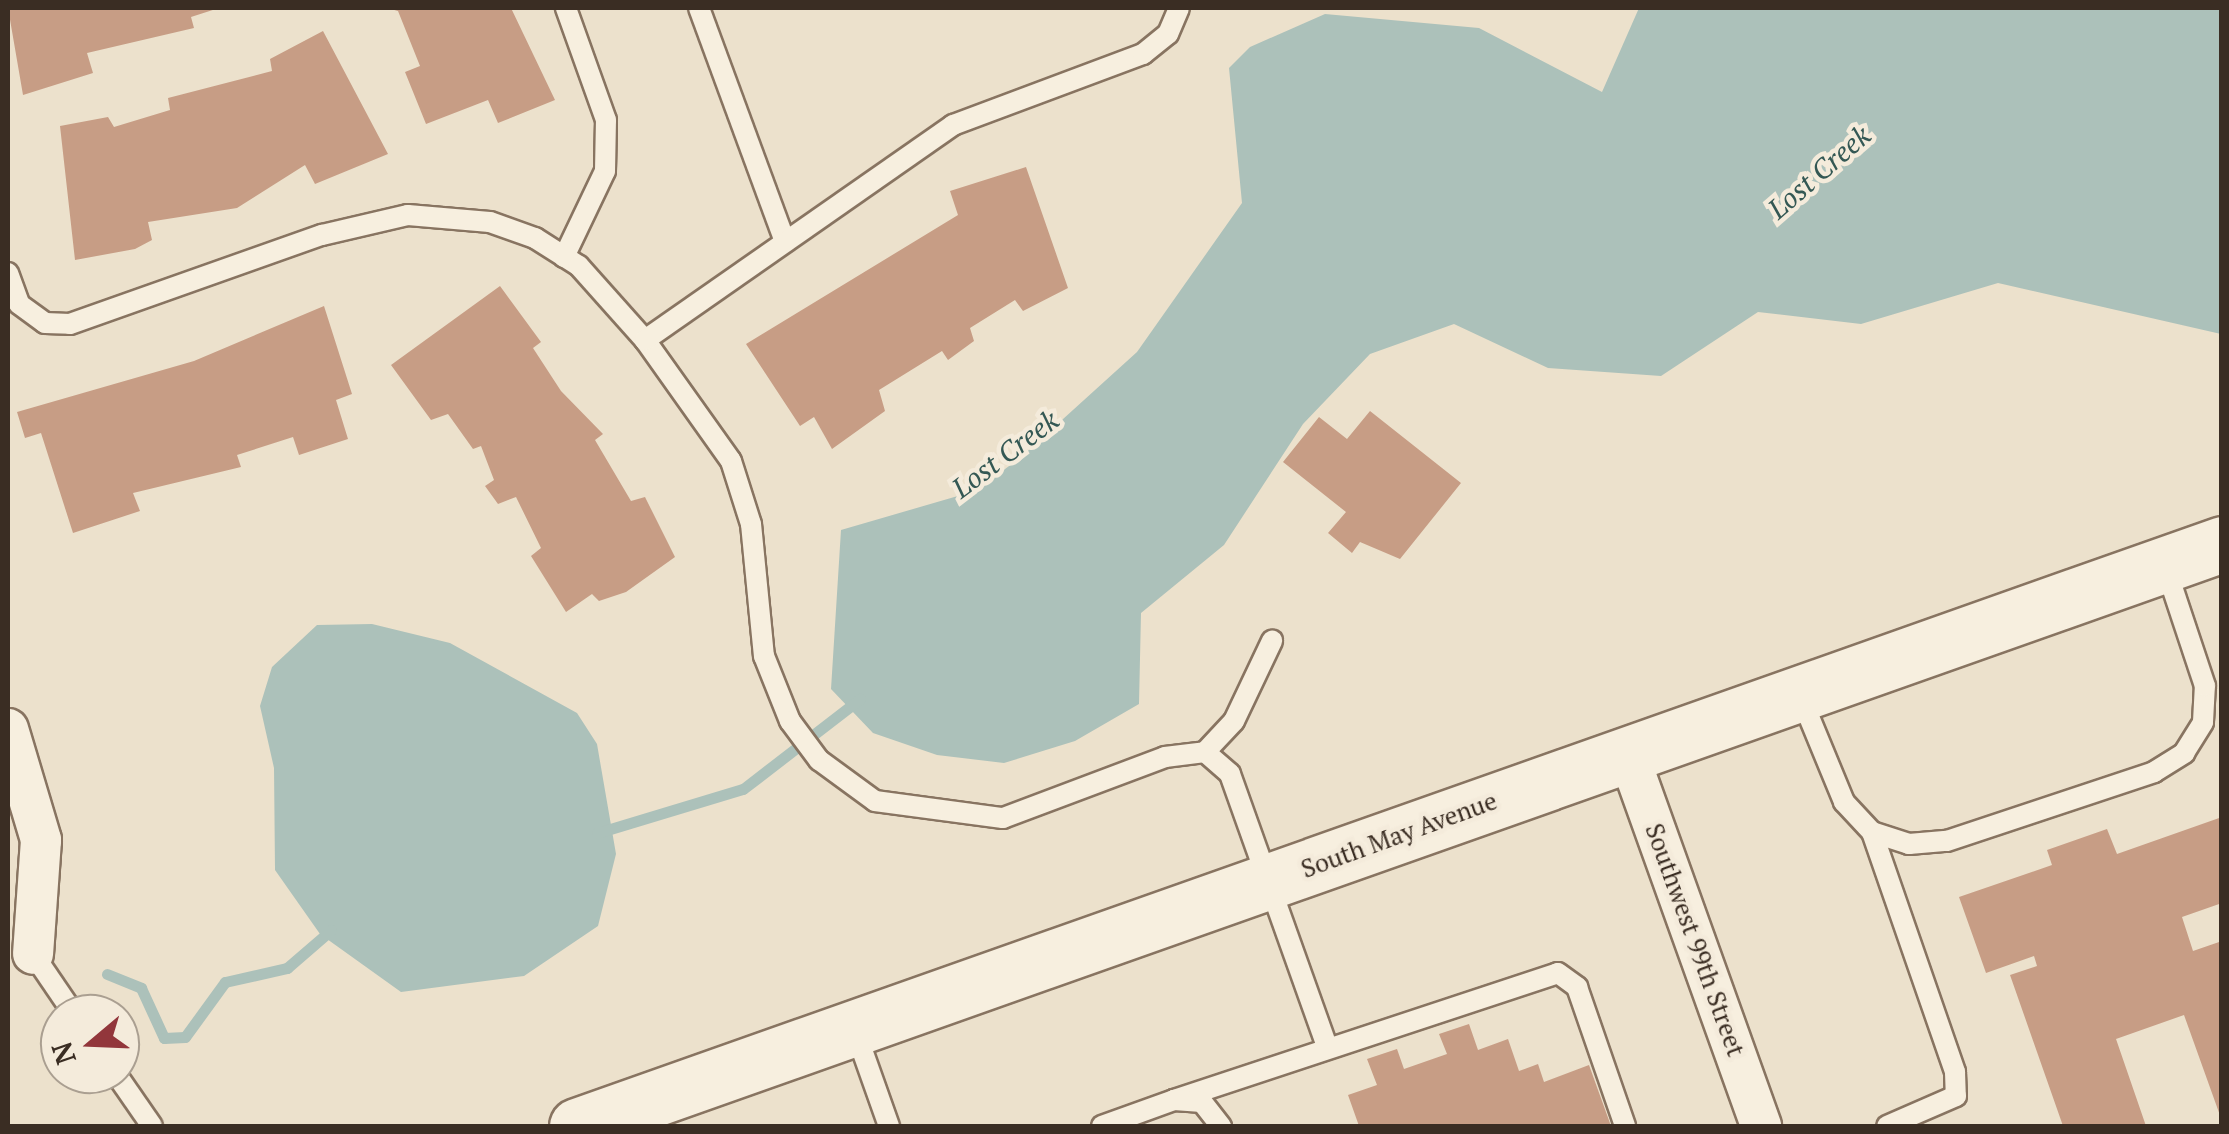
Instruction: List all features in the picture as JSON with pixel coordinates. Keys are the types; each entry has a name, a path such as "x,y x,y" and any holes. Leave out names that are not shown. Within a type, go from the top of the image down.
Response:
{"main road":[{"name":"South May Avenue","path":"576,1126 2222,544"}],"street":[{"path":"8,730 41,840 33,954"},
{"name":"Southwest 99th Street","path":"1628,754 1762,1126"}],"lane":[{"path":"564,257 605,171 606,120 566,8"},
{"path":"699,8 785,242"},
{"path":"645,340 953,125 1143,54 1168,34 1180,8"},
{"path":"8,273 19,304 46,322 70,324 322,235 408,215 490,222 564,257 645,340 730,461 751,524 764,656 790,721 819,760 875,801 1003,818 1164,757 1205,752 1234,721 1272,641"},
{"path":"1872,832 1909,844 1948,841 2184,753 2203,722 2205,686 2164,564"},
{"path":"1800,693 1844,802 1872,832 1955,1072 1956,1096 1887,1126"},
{"path":"1205,752 1230,774 1326,1047"},
{"path":"33,954 60,994"},
{"path":"1102,1126 1326,1047 1558,973 1577,987 1625,1126"},
{"path":"854,1028 890,1126"},
{"path":"130,1094 152,1126"},
{"path":"1174,1100 1202,1102 1221,1126"}],"water":[{"path":"1639,8 2221,8 2221,334 1998,283 1861,324 1758,312 1661,376 1548,368 1454,324 1370,354 1303,424 1224,545 1141,613 1139,704 1075,741 1004,763 937,755 873,733 831,689 841,530 975,491 1020,458 1137,352 1242,203 1229,68 1250,47 1325,14 1479,28 1602,92"},
{"path":"372,624 450,643 577,713 597,744 616,854 598,926 524,976 401,992 320,934 275,870 274,768 260,706 272,667 317,625"}],"building":[{"path":"8,8 219,8 191,17 194,28 87,53 93,73 23,95"},
{"path":"387,8 511,8 555,100 498,123 488,100 426,124 405,72 420,66 398,11"},
{"path":"323,31 388,154 315,184 305,165 237,208 148,222 152,240 135,249 75,260 60,126 108,117 114,127 170,110 168,98 272,71 270,59"},
{"path":"1026,167 1068,288 1023,311 1015,300 970,328 974,341 948,360 942,351 879,390 885,411 832,449 814,417 800,426 746,344 958,215 950,191"},
{"path":"500,286 541,342 533,348 561,391 603,434 595,440 631,501 645,497 675,557 626,592 599,601 592,594 566,612 531,556 541,548 516,497 498,504 485,486 494,480 481,446 473,449 448,414 431,420 391,365"},
{"path":"324,306 352,394 336,400 348,439 299,455 293,437 237,455 241,467 133,493 140,511 73,533 41,433 25,438 17,412 194,361"},
{"path":"1370,411 1461,483 1400,559 1360,542 1352,553 1328,533 1346,512 1283,462 1319,417 1347,439"},
{"path":"2222,817 2222,903 2182,917 2193,951 2222,941 2222,1121 2184,1015 2116,1039 2146,1126 2063,1126 2010,975 2037,966 2034,956 1986,973 1959,897 2052,865 2047,850 2107,829 2117,854"},
{"path":"1469,1024 1478,1050 1508,1039 1519,1071 1538,1064 1544,1082 1589,1065 1611,1126 1359,1126 1348,1095 1377,1085 1367,1059 1397,1049 1404,1069 1447,1054 1439,1034"}],"waterway":[{"name":"Lost Creek","path":"597,833 743,789 860,699"},
{"name":"Lost Creek","path":"107,974 141,988 164,1038 185,1037 225,982 287,968 331,930"}]}
